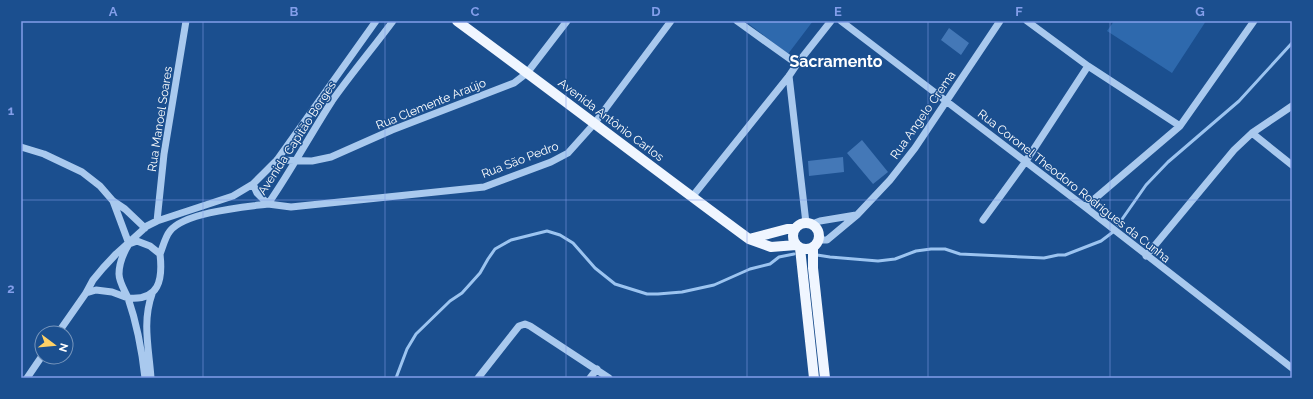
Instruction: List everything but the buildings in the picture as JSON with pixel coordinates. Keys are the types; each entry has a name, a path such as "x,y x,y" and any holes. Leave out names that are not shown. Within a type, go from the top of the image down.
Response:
{"main road":[{"name":"Avenida Antônio Carlos","path":"457,21 749,239 770,247 798,246"},
{"path":"814,378 798,246 793,237 795,229 802,223 809,223 818,229 820,236 816,244 813,268 825,377"},
{"path":"749,239 787,229 795,229"},
{"path":"798,246 807,250 816,244"}],"street":[{"name":"Rua Manoel Soares","path":"157,222 164,154 186,21"},
{"path":"64,325 86,293 93,280 116,254 129,244 145,228 157,222 233,196 253,184 277,160 376,21"},
{"name":"Avenida Capitão Borges","path":"160,254 170,231 180,223 198,216 215,212 268,204 286,178 295,160 333,100 393,21"},
{"name":"Rua Clemente Araújo","path":"277,160 312,160 330,157 392,130 514,83 527,73 567,21"},
{"name":"Rua São Pedro","path":"268,204 291,207 484,187 551,162 568,153 594,124 671,21"},
{"path":"737,21 797,64"},
{"path":"692,197 789,76 830,21"},
{"name":"Rua Coronel Theodoro Rodrigues da Cunha","path":"841,21 946,102 1026,161 1146,256 1292,368"},
{"name":"Rua Angelo Crema","path":"816,244 827,240 857,215 890,180 915,148 1000,21"},
{"path":"1027,21 1088,66 1180,126"},
{"path":"1085,207 1180,126 1254,21"},
{"path":"983,220 1026,161 1088,66"},
{"path":"789,76 809,223 857,215"},
{"path":"1146,256 1234,150 1252,132 1292,106"},
{"path":"1252,132 1292,165"},
{"path":"21,147 44,154 82,172 100,186 113,200 145,228"},
{"path":"253,184 257,193 268,204"},
{"path":"113,200 129,244"},
{"path":"145,378 137,328 119,275 124,252 129,244 137,241 144,243 160,254 162,275 147,307 146,326 151,378"},
{"path":"86,293 96,290 112,292 128,298 143,298 152,294"},
{"path":"478,378 519,326 525,324 609,378"},
{"path":"27,378 36,365"},
{"path":"590,378 597,369"}],"shaded area":[{"path":"745,21 813,21 788,54"},
{"path":"1114,21 1206,21 1172,73 1107,31"}],"waterway":[{"path":"1118,225 1146,185 1168,162 1239,101 1292,43"},
{"path":"396,378 407,349 416,334 450,301 462,293 480,273 495,249 511,240 547,231 560,235 573,243 595,268 615,284 647,294 682,292 714,285 750,269 770,264 779,257 794,254"},
{"path":"817,255 878,261 895,259 916,251 945,249 960,254 1044,258 1065,255 1101,241 1113,232"}],"district":[{"name":"Sacramento","path":"836,61"}]}
